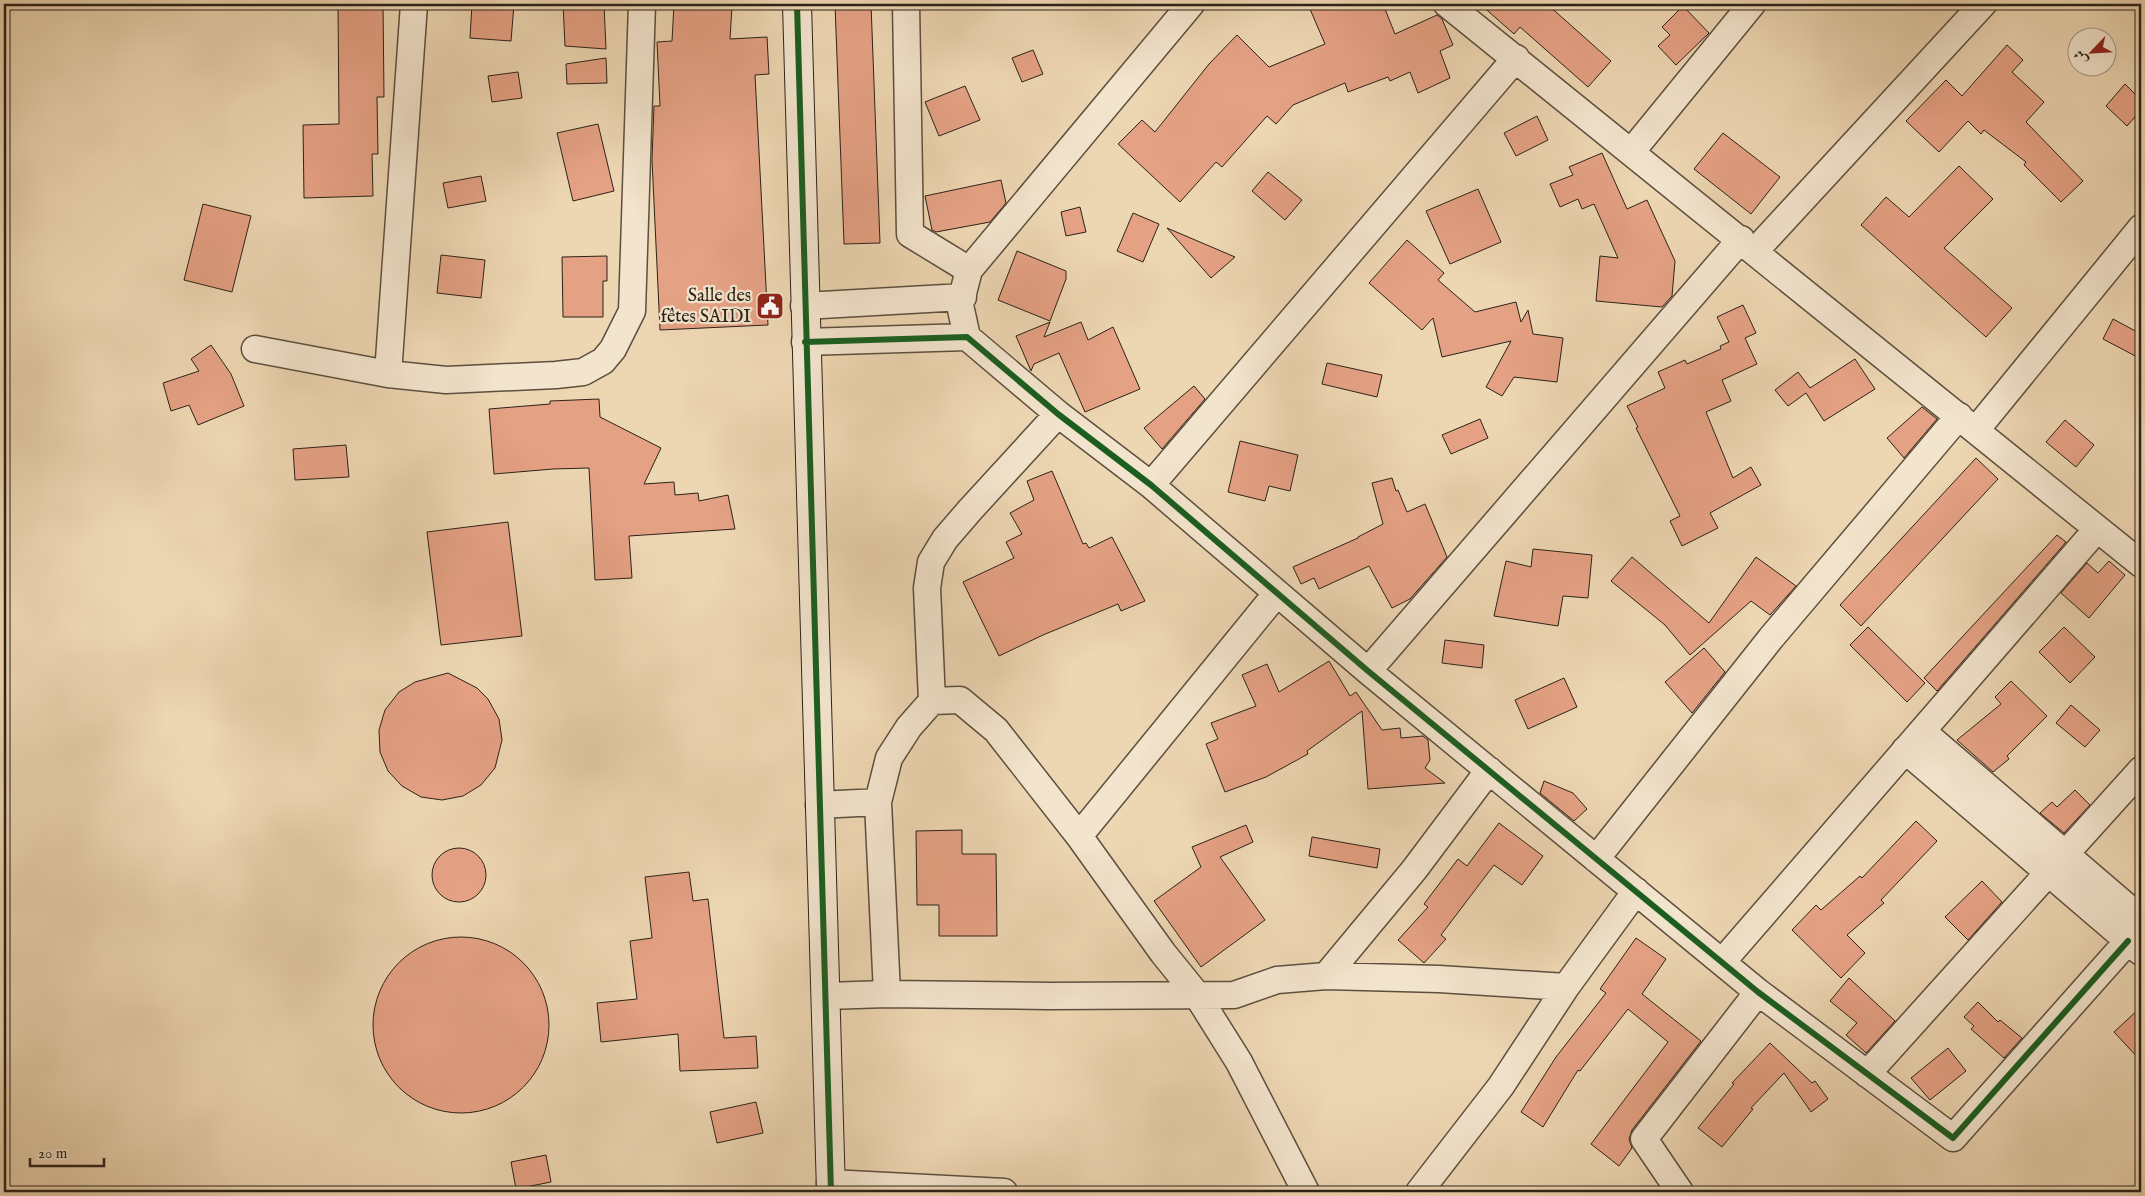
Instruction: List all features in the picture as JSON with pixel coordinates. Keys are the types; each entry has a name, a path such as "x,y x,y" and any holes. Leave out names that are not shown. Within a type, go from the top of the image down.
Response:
{"street":[{"path":"388,374 414,4"},
{"path":"255,349 388,374 446,380 583,372 603,361 612,349 632,311 642,4"},
{"path":"796,4 826,996 830,1188 1004,1192"},
{"path":"906,4 910,234 969,270"},
{"path":"1191,4 969,270 960,305 968,337 1058,414 1151,485 1368,670 1758,992 1953,1138 2137,938 2057,864 1922,730"},
{"path":"1447,4 1632,151 2141,564"},
{"path":"1632,151 1752,4"},
{"path":"1368,670 1748,245 1983,4"},
{"path":"1151,485 1516,58"},
{"path":"1596,859 1771,638 2141,228"},
{"path":"804,306 963,297"},
{"path":"805,342 968,337"},
{"path":"886,994 878,802 889,758 909,727 932,701 927,588 932,562 945,539 1058,414"},
{"path":"1722,962 2097,529"},
{"path":"1079,836 1277,593"},
{"path":"932,701 960,700 996,730 1079,836 1163,953 1197,995 1239,1062 1306,1192"},
{"path":"1905,750 2057,864"},
{"path":"1326,976 1414,870 1489,770"},
{"path":"1867,1074 2141,770"},
{"path":"819,805 878,802"},
{"path":"1419,1192 1501,1086 1566,987 1636,891"},
{"path":"826,996 886,994 1048,996 1234,995 1277,980 1326,976 1439,979 1566,987"},
{"path":"1680,1192 1644,1140 1758,992"}],"building":[{"path":"338,4 383,4 384,97 377,97 378,154 372,154 373,196 304,198 303,125 339,124"},
{"path":"472,4 514,4 511,41 470,38"},
{"path":"563,4 604,4 606,49 565,46"},
{"path":"674,4 732,6 730,39 767,37 769,74 755,75 768,325 660,330 652,160 654,106 660,106 657,42 672,41"},
{"path":"835,4 871,4 880,243 844,244"},
{"path":"1323,4 1383,4 1395,34 1437,15 1442,19 1453,45 1440,51 1450,78 1418,93 1410,72 1390,81 1388,77 1348,92 1345,83 1293,105 1276,124 1267,116 1222,167 1216,162 1180,202 1118,144 1142,120 1155,132 1209,64 1237,35 1269,67 1325,44 1310,9"},
{"path":"1480,4 1547,4 1611,61 1588,87 1520,27 1514,34"},
{"path":"1683,6 1709,33 1676,65 1658,46 1670,35 1662,27"},
{"path":"2007,45 2023,60 2012,72 2044,102 2026,122 2083,181 2061,202 2024,165 2026,162 1984,130 1981,134 1968,121 1939,152 1906,121 1946,80 1962,96"},
{"path":"1033,50 1043,74 1022,82 1012,58"},
{"path":"606,58 607,83 567,84 566,64"},
{"path":"518,72 522,98 492,102 488,76"},
{"path":"2125,84 2141,100 2141,110 2127,126 2106,106"},
{"path":"965,86 980,120 939,136 925,102"},
{"path":"1537,116 1548,140 1516,156 1504,133"},
{"path":"598,124 614,191 573,201 557,133"},
{"path":"1723,133 1780,177 1751,214 1694,169"},
{"path":"1602,153 1627,209 1647,200 1675,261 1672,296 1662,307 1596,301 1600,256 1618,258 1594,204 1582,209 1578,199 1560,207 1550,184 1573,175 1569,167"},
{"path":"1959,166 1993,199 1944,248 2012,308 1986,337 1861,225 1886,197 1909,217"},
{"path":"1268,172 1302,200 1285,220 1252,191"},
{"path":"481,176 486,201 448,208 443,183"},
{"path":"1001,180 1006,203 990,222 936,232 932,230 925,196"},
{"path":"1478,189 1501,242 1450,264 1426,211"},
{"path":"203,204 251,216 232,292 184,280"},
{"path":"1080,207 1086,232 1066,236 1061,212"},
{"path":"1133,213 1159,224 1143,262 1117,251"},
{"path":"1167,228 1235,257 1211,278"},
{"path":"1407,240 1444,273 1438,280 1475,312 1516,302 1521,322 1528,310 1533,334 1563,338 1557,382 1514,377 1502,396 1486,387 1511,341 1442,357 1433,318 1422,330 1369,283"},
{"path":"1017,251 1066,271 1066,279 1050,321 998,300"},
{"path":"441,255 485,260 481,298 437,293"},
{"path":"607,256 607,281 603,281 603,317 563,317 562,257"},
{"path":"1743,305 1756,333 1745,338 1757,364 1722,380 1731,401 1706,412 1733,478 1751,467 1761,485 1710,513 1718,528 1682,546 1670,521 1680,516 1627,406 1665,388 1658,372 1685,360 1687,364 1721,349 1720,346 1729,342 1717,317"},
{"path":"2113,319 2141,334 2141,359 2103,339"},
{"path":"1050,322 1044,337 1081,322 1088,340 1113,327 1140,389 1085,412 1059,353 1034,364 1031,371 1016,336"},
{"path":"211,345 231,374 244,406 198,425 189,405 171,411 163,383 199,371 191,359"},
{"path":"1855,359 1875,389 1824,421 1806,393 1788,406 1775,390 1798,372 1810,388"},
{"path":"1327,363 1382,375 1377,397 1322,384"},
{"path":"1194,386 1205,399 1162,449 1144,428"},
{"path":"599,399 600,417 661,448 644,484 674,482 675,495 698,493 699,501 728,495 735,529 629,536 632,578 595,580 589,468 494,474 489,409 550,404 550,401"},
{"path":"1922,407 1937,419 1904,458 1887,438"},
{"path":"1480,419 1488,438 1451,454 1442,435"},
{"path":"2065,420 2094,445 2076,467 2046,442"},
{"path":"1240,441 1298,455 1290,491 1269,486 1265,501 1228,492"},
{"path":"346,445 349,477 295,480 293,449"},
{"path":"1976,458 1998,479 1861,626 1840,605"},
{"path":"1052,471 1083,544 1086,543 1089,548 1112,537 1145,601 1121,611 1118,604 1043,635 999,656 963,582 1014,558 1006,542 1022,534 1010,513 1034,500 1027,481"},
{"path":"1392,478 1396,491 1398,490 1407,512 1425,504 1447,557 1410,599 1392,608 1369,566 1319,589 1314,578 1301,584 1293,567 1358,538 1383,524 1372,483"},
{"path":"508,522 522,636 441,645 427,532"},
{"path":"2057,535 2066,542 1937,691 1924,678"},
{"path":"1533,549 1592,555 1588,598 1563,596 1558,626 1494,616 1506,561 1531,567"},
{"path":"1632,557 1709,623 1756,557 1796,586 1770,615 1751,601 1690,655 1665,625 1611,581"},
{"path":"2109,561 2125,575 2089,618 2061,593 2087,563 2098,573"},
{"path":"1868,627 1925,683 1907,702 1850,645"},
{"path":"2064,627 2095,657 2070,683 2039,652"},
{"path":"1445,640 1484,645 1482,668 1442,663"},
{"path":"1704,648 1725,672 1692,713 1665,682"},
{"path":"1329,661 1350,696 1356,692 1382,730 1400,728 1401,738 1423,736 1428,740 1430,760 1425,768 1445,783 1368,789 1362,711 1307,751 1308,754 1266,777 1225,792 1206,744 1218,739 1211,723 1256,706 1242,675 1267,664 1279,692"},
{"path":"448,673 477,688 488,699 499,719 502,740 495,768 481,785 463,796 442,800 421,797 402,786 388,771 380,752 379,730 385,710 399,692 415,682"},
{"path":"1564,678 1577,707 1528,729 1515,700"},
{"path":"2011,681 2047,716 2007,756 2009,759 1993,772 1957,740 2001,704 1995,697"},
{"path":"2071,705 2100,730 2085,747 2056,723"},
{"path":"1544,781 1573,793 1587,809 1574,821 1540,793"},
{"path":"2075,790 2090,805 2064,833 2040,813 2052,802 2057,807"},
{"path":"1916,821 1937,841 1881,900 1884,903 1847,935 1865,953 1841,978 1792,930 1816,905 1821,910 1860,876 1862,878"},
{"path":"1499,823 1543,856 1522,885 1494,865 1441,935 1446,939 1424,963 1398,940 1428,907 1424,904 1458,859 1467,866"},
{"path":"1246,825 1253,842 1220,857 1265,920 1201,967 1154,901 1201,867 1192,847"},
{"path":"962,830 962,854 996,854 997,936 939,936 939,905 917,905 916,831"},
{"path":"1312,837 1380,849 1377,868 1309,856"},
{"path":"454,848 464,848 474,852 482,860 486,875 482,890 474,898 464,902 454,902 444,898 436,890 432,880 432,870 436,860 444,852"},
{"path":"689,872 693,901 708,899 724,1038 756,1036 758,1068 680,1071 678,1034 601,1042 597,1003 637,999 630,941 652,938 645,877"},
{"path":"1982,881 2002,902 1968,940 1945,917"},
{"path":"452,937 470,937 495,943 510,951 524,962 535,976 543,991 548,1008 548,1042 543,1059 535,1074 524,1088 510,1099 487,1110 470,1113 452,1113 427,1107 412,1099 398,1088 387,1074 376,1051 373,1034 373,1016 379,991 387,976 398,962 412,951 435,940"},
{"path":"1636,938 1666,959 1642,994 1701,1041 1632,1130 1629,1139 1632,1148 1619,1166 1591,1144 1668,1042 1628,1009 1580,1071 1578,1070 1543,1127 1521,1112 1556,1057 1606,993 1600,989"},
{"path":"1849,978 1895,1021 1866,1053 1846,1035 1857,1023 1830,1001"},
{"path":"1978,1002 1998,1022 2000,1020 2022,1038 2004,1058 1971,1029 1974,1026 1964,1017"},
{"path":"2141,1007 2141,1061 2114,1032"},
{"path":"1770,1043 1812,1083 1815,1081 1828,1099 1811,1112 1784,1073 1751,1108 1753,1109 1722,1147 1698,1128 1734,1084 1732,1083"},
{"path":"1948,1048 1966,1071 1930,1100 1911,1078"},
{"path":"756,1102 763,1133 717,1143 710,1112"},
{"path":"546,1155 551,1182 516,1189 511,1162"}],"cycle path":[{"path":"797,4 831,1192"},
{"path":"805,342 967,337 1058,414 1151,485 1368,671 1758,992 1953,1138 2128,941"}],"place":[{"name":"Salle des fêtes SAIDI","path":"770,306"}]}
